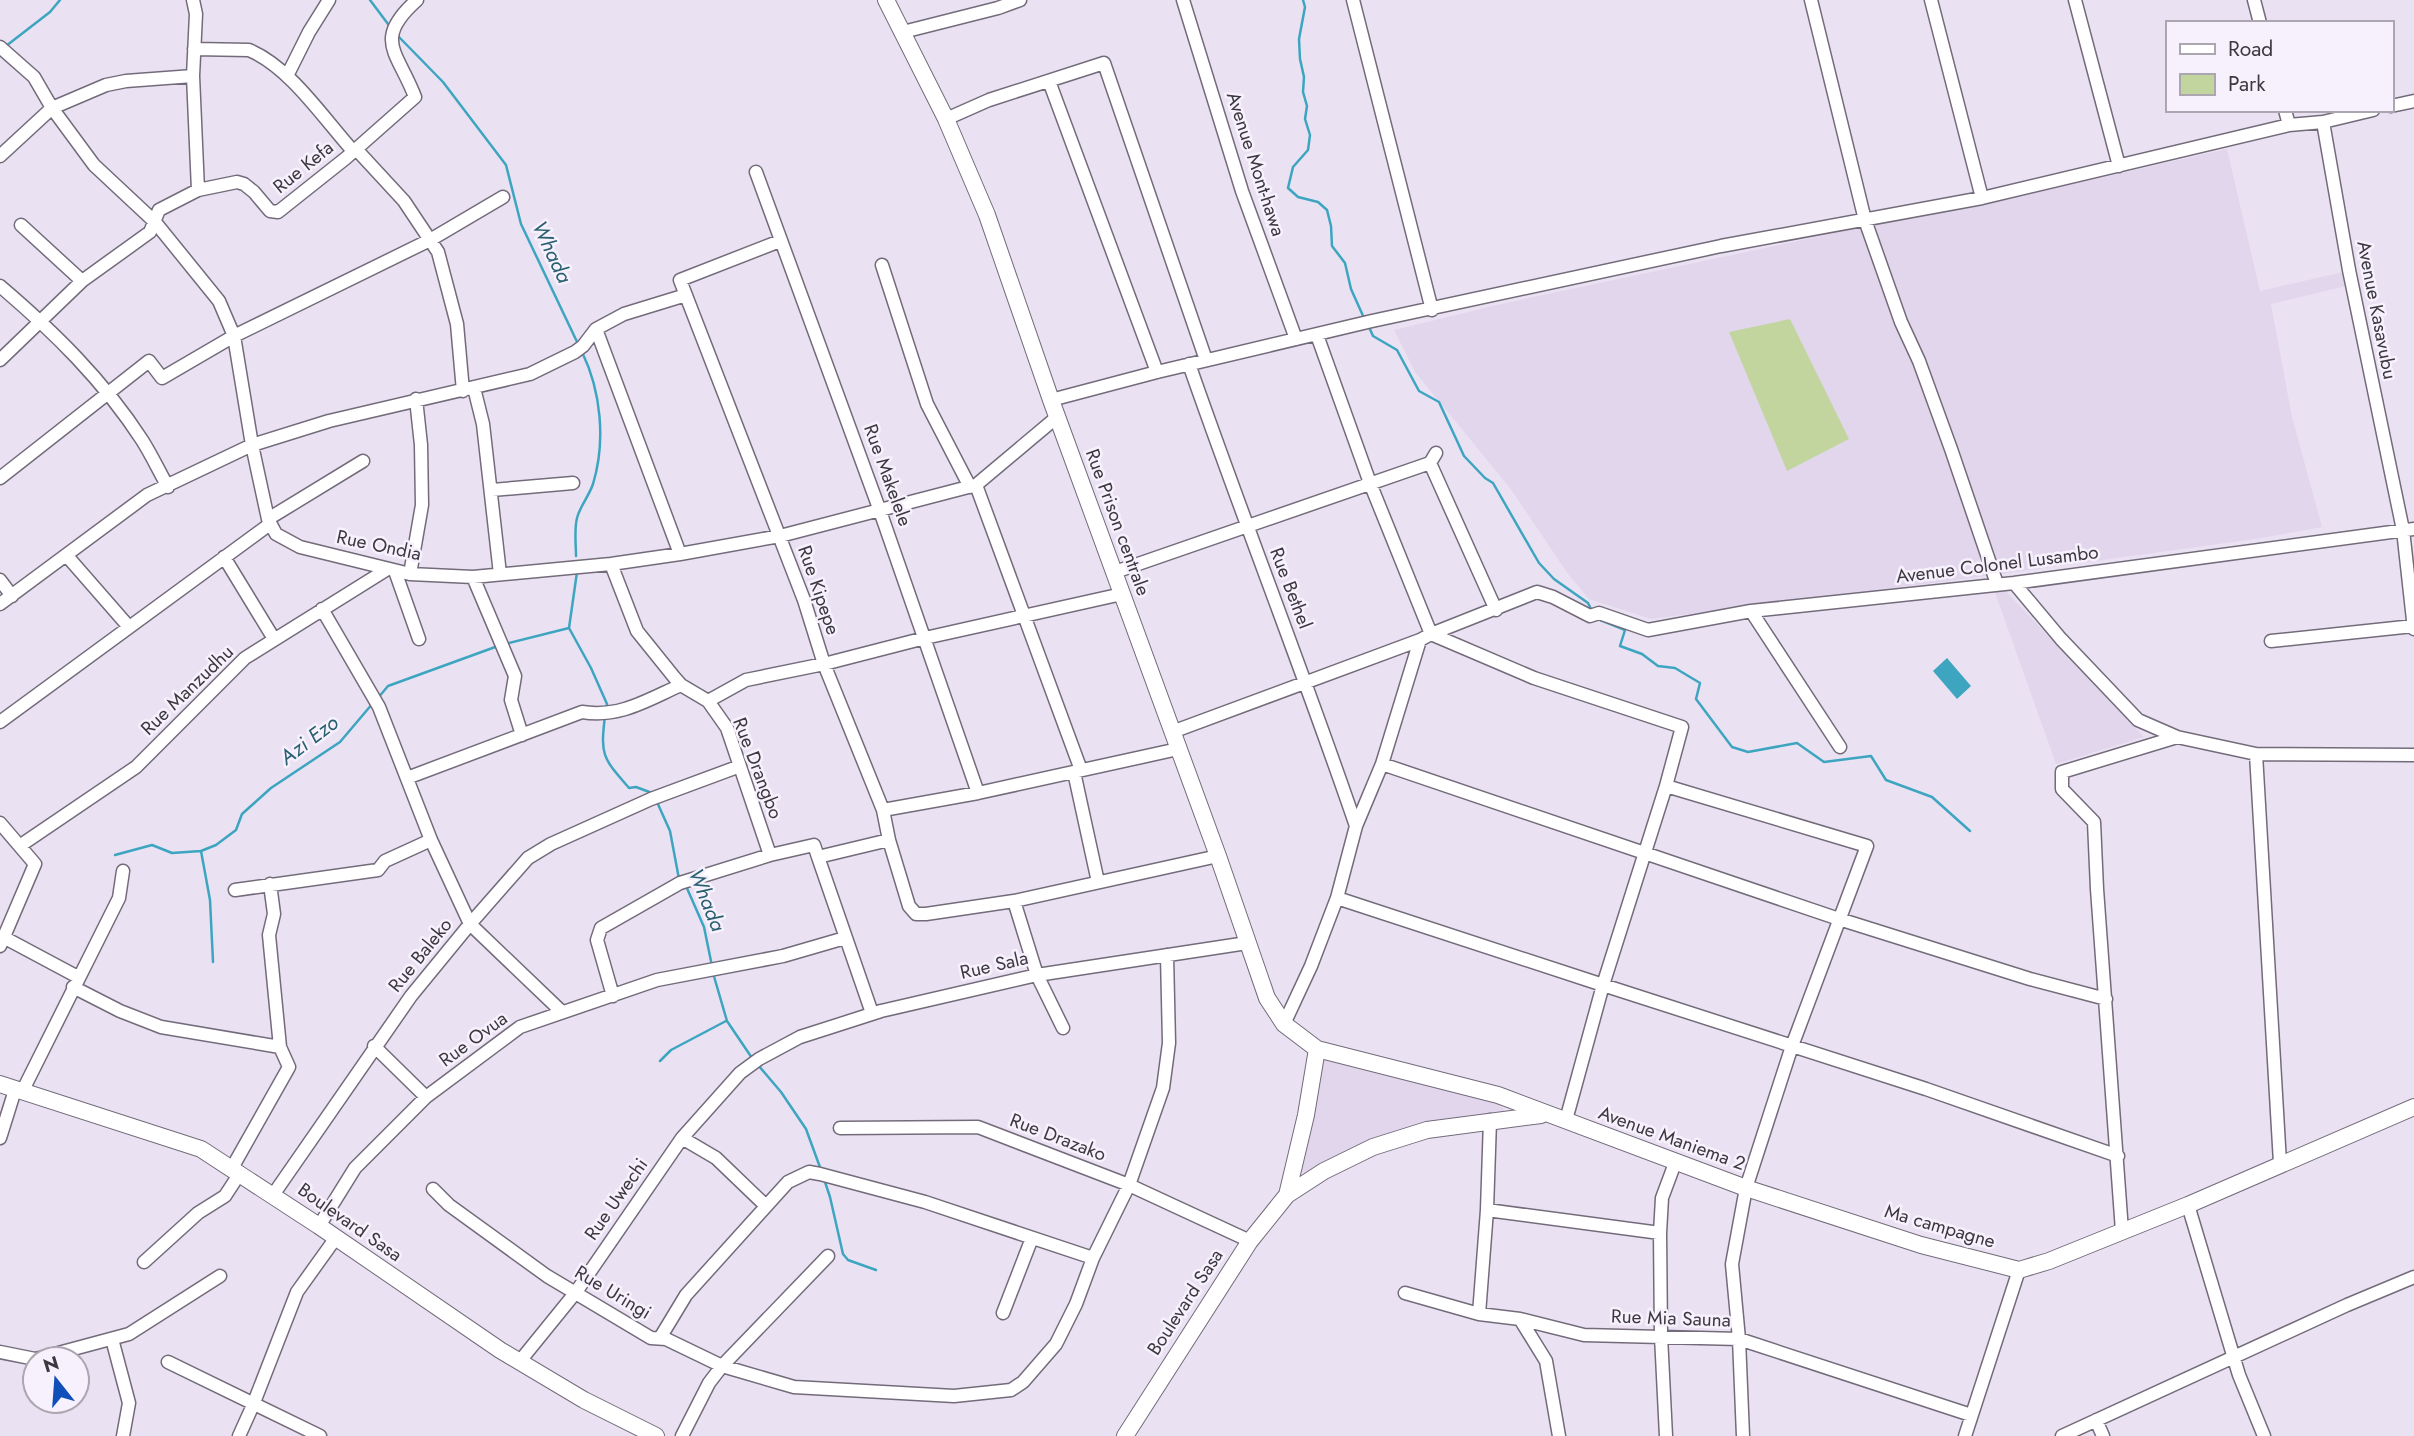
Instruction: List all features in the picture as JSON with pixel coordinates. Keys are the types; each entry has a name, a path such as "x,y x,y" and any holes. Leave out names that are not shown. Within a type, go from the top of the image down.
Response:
{"street":[{"path":"193,0 196,14 193,76 198,190"},
{"path":"287,76 329,0"},
{"name":"Rue Kefa","path":"0,360 82,281 150,232 159,210 198,190 237,182 244,184 270,211 278,212 354,150 415,97 406,73 391,49 391,36 398,18 417,0"},
{"name":"Rue Prison centrale","path":"886,0 946,119 987,215 1057,417 1218,856 1267,998 1284,1024 1317,1049"},
{"path":"903,32 1020,0"},
{"name":"Avenue Mont-hawa","path":"1183,0 1242,191 1296,339"},
{"path":"1353,0 1432,310"},
{"path":"1811,0 1865,220 1951,449 1997,584"},
{"path":"1931,0 1982,198"},
{"path":"2075,0 2119,166"},
{"path":"2254,0 2259,21"},
{"path":"3,49 34,77 94,165 155,222 219,301 234,336 252,445 269,521"},
{"path":"194,50 249,50 287,76 404,201 438,252 457,324 468,389 483,424 500,574"},
{"path":"946,119 989,100 1104,63 1206,360"},
{"path":"0,156 52,107 106,85 193,76"},
{"path":"1049,81 1157,372"},
{"path":"2393,105 2414,100"},
{"path":"2286,112 2290,125"},
{"path":"1051,400 1189,364 1367,323 1721,246 1982,198 2290,125 2323,122 2365,112"},
{"name":"Avenue Kasavubu","path":"2323,122 2350,277 2409,529 2414,627"},
{"name":"Rue Makelele","path":"756,172 880,511 978,793"},
{"path":"0,478 149,361 162,378 234,336 430,240 503,197"},
{"path":"21,225 82,281"},
{"name":"Rue Kipepe","path":"780,241 680,280 780,536 824,664 883,810 909,906 916,914 1014,901"},
{"path":"882,265 927,404 973,486 1026,615 1078,771 1098,882"},
{"path":"0,286 81,361 142,440 168,486"},
{"path":"0,604 147,495 252,445 329,421 530,374 579,349 596,329 624,314 686,295"},
{"path":"596,329 680,554"},
{"path":"1284,1024 1311,966 1337,898 1356,826 1382,764 1426,637 1317,335"},
{"name":"Rue Bethel","path":"1189,364 1246,528 1307,684 1356,826"},
{"path":"410,574 422,505 421,445 416,399"},
{"path":"973,486 1057,417"},
{"path":"1115,572 1246,528 1433,458 1496,610"},
{"path":"0,722 269,521 363,461"},
{"path":"492,490 573,483"},
{"name":"Rue Ondia","path":"269,521 276,534 300,547 410,574 473,577 611,564 780,536 973,486"},
{"name":"Avenue Colonel Lusambo","path":"1172,732 1307,684 1537,593 1595,615 1648,630 1751,611 2014,583 2409,529"},
{"path":"67,556 129,627"},
{"path":"224,557 274,639"},
{"name":"Rue Drangbo","path":"611,564 637,631 681,685 708,701 727,728 770,855"},
{"path":"391,570 419,639"},
{"name":"Rue Manzudhu","path":"20,845 136,767 245,658 322,609 391,570"},
{"path":"473,577 515,676 511,700 522,734"},
{"path":"0,580 12,596"},
{"path":"2014,583 2061,639 2138,720 2177,737 2256,754 2414,755"},
{"path":"708,701 746,680 1122,594"},
{"path":"322,609 379,707 431,840 470,924 562,1012"},
{"path":"1751,611 1840,747"},
{"path":"2271,641 2414,627"},
{"path":"1426,637 1534,678 1682,727 1646,853 1603,985 1566,1120"},
{"path":"407,778 582,712 605,714 622,711 681,685"},
{"path":"2122,1231 2091,819 2062,789 2062,772 2177,737"},
{"path":"883,810 978,793 1178,749"},
{"path":"2256,754 2280,1163"},
{"path":"1382,764 1839,919 2031,979 2106,999"},
{"name":"Rue Baleko","path":"273,1195 411,996 528,859 551,844 655,798 740,766"},
{"name":"Avenue Maniema 2","path":"1317,1049 1498,1095 1545,1115 1566,1120 1746,1188 1793,1046 1867,846 1666,786"},
{"path":"0,822 35,864 2,942 76,982 120,1011 161,1027 280,1048"},
{"path":"234,890 378,870 385,861 431,840"},
{"path":"818,856 889,840"},
{"path":"613,996 597,940 601,928 682,882 770,855 814,845 872,1013"},
{"path":"1063,1028 1037,975 1014,901 1218,856"},
{"path":"0,1139 12,1089 76,982 119,898 123,871"},
{"path":"144,1262 198,1213 225,1196 289,1067 280,1048 269,935 274,914 270,884"},
{"path":"1337,898 1793,1046 2118,1156"},
{"name":"Rue Ovua","path":"319,1226 355,1168 426,1097 520,1027 657,981 783,956 845,938"},
{"name":"Rue Sala","path":"755,1062 800,1037 872,1013 1037,975 1247,943"},
{"name":"Rue Uringi","path":"433,1189 449,1205 547,1276 650,1338 666,1339 722,1366 794,1387 954,1396 1011,1390 1023,1382 1056,1344 1076,1304 1093,1258 1129,1185 1163,1088 1170,1043 1167,956"},
{"path":"374,1046 426,1097"},
{"name":"Boulevard Sasa","path":"1287,1195 1306,1115 1317,1049"},
{"name":"Rue Uwechi","path":"520,1361 576,1292 682,1138 740,1073 755,1062"},
{"name":"Boulevard Sasa","path":"12,1089 201,1149 500,1350 584,1400 656,1436"},
{"path":"1965,1436 2018,1270 2049,1261 2188,1205 2414,1107"},
{"name":"Boulevard Sasa","path":"1125,1436 1250,1241 1287,1195 1324,1171 1373,1147 1427,1130 1545,1115"},
{"path":"1479,1314 1490,1120"},
{"name":"Rue Drazako","path":"840,1128 978,1127 1129,1185 1250,1241"},
{"path":"682,1138 716,1158 766,1206"},
{"path":"1666,1436 1660,1233 1662,1198 1675,1163"},
{"path":"660,1338 686,1295 788,1182 808,1172 925,1202 1093,1258"},
{"path":"1743,1436 1739,1339 1732,1264 1746,1188"},
{"name":"Ma campagne","path":"1746,1188 1921,1245 2018,1270"},
{"path":"2188,1205 2239,1375 2264,1436"},
{"path":"1487,1210 1660,1233"},
{"path":"239,1436 297,1292 335,1238"},
{"path":"1003,1313 1032,1238"},
{"path":"682,1436 709,1383 722,1366 828,1256"},
{"path":"89,1345 129,1334 220,1276"},
{"path":"2062,1436 2414,1277"},
{"name":"Rue Mia Sauna","path":"1405,1293 1479,1314 1520,1319 1584,1335 1739,1339 1971,1415"},
{"path":"1520,1319 1546,1361 1559,1436"},
{"path":"112,1339 129,1403 123,1436"},
{"path":"0,1352 21,1356"},
{"path":"168,1362 320,1436"},
{"path":"2096,1420 2103,1436"}],"shaded area":[{"path":"2227,149 2260,291 2343,272 2346,286 2271,304 2292,417 2322,527 2262,538 1979,577 1651,619 1589,599 1568,574 1510,488 1415,372 1394,330 1501,304 1994,202"},
{"path":"2001,586 2144,737 2056,764 1993,587"},
{"path":"1323,1055 1498,1098 1505,1112 1295,1175"}],"green space":[{"path":"1790,319 1849,439 1787,471 1729,332"}],"water":[{"path":"1947,658 1971,686 1957,699 1933,671"}],"waterway":[{"path":"6,46 50,12 60,0"},
{"name":"Whada","path":"370,0 391,28"},
{"path":"1303,0 1305,7 1299,39 1300,59 1307,106 1305,119 1310,135 1308,150 1293,167 1288,188 1298,197 1318,202 1327,210 1332,246 1345,263 1351,289 1364,318"},
{"name":"Whada","path":"398,36 443,82 506,165 521,224 579,346"},
{"path":"1369,327 1373,336 1397,350 1419,391 1439,402 1464,456 1493,483 1539,563 1554,579 1588,603 1592,611"},
{"name":"Whada","path":"576,556 577,518 593,484 600,434 600,416 594,383 582,352"},
{"name":"Whada","path":"577,572 569,628 591,668 607,704 606,710"},
{"path":"1598,619 1625,630 1620,646 1642,654 1658,666 1675,668 1700,683 1696,699 1732,747 1748,752 1797,743 1824,762 1871,756 1886,780 1932,797 1970,831"},
{"name":"Azi Ezo","path":"505,644 569,628"},
{"name":"Azi Ezo","path":"378,698 388,686 498,646"},
{"name":"Azi Ezo","path":"115,855 152,845 172,853 201,851 216,845 236,830 242,814 271,788 340,742 373,703"},
{"name":"Whada","path":"605,716 603,740 605,756 609,763 629,788 636,787 652,793"},
{"name":"Whada","path":"657,802 670,831 679,879"},
{"path":"201,851 210,900 213,962"},
{"name":"Whada","path":"686,886 704,927 712,966"},
{"name":"Whada","path":"713,973 727,1021 752,1058"},
{"path":"660,1061 671,1050 726,1021"},
{"name":"Whada","path":"758,1065 781,1092 806,1129 821,1170"},
{"name":"Whada","path":"824,1179 843,1254 848,1260 876,1270"}]}
